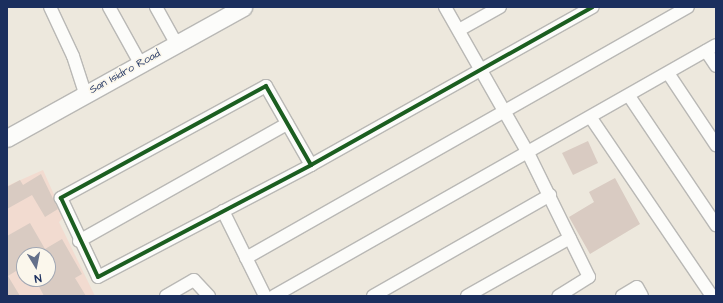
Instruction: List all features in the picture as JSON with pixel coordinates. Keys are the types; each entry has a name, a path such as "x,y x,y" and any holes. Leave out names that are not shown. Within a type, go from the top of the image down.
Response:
{"street":[{"path":"50,7 73,56 85,94"},
{"path":"109,7 140,63"},
{"path":"156,7 176,44"},
{"name":"San Isidro Road","path":"7,138 243,7"},
{"path":"445,7 528,153 550,195 589,277 558,296"},
{"path":"459,30 500,7"},
{"path":"311,165 266,86 61,198 79,241 98,277 311,165 593,7"},
{"path":"246,258 505,113 688,7"},
{"path":"274,296 591,118 711,48 716,66"},
{"path":"668,73 716,145"},
{"path":"629,96 716,225"},
{"path":"591,118 712,296"},
{"path":"79,241 287,124"},
{"path":"373,296 550,195"},
{"path":"223,211 265,296"},
{"path":"467,296 570,238"},
{"path":"166,296 194,280 209,296"},
{"path":"622,296 637,287 642,296"}],"shaded area":[{"path":"43,170 64,217 59,222 95,296 7,296 7,186"}],"building":[{"path":"588,141 598,163 573,175 562,153"},
{"path":"41,174 58,209 45,217 32,195 7,209 7,187 20,180 23,185"},
{"path":"615,178 640,224 590,254 569,217 594,202 589,192"},
{"path":"30,223 44,247 16,247 16,271 8,276 20,296 7,296 7,236"},
{"path":"62,239 82,274 75,278 86,296 44,296 39,287 56,287 56,247 48,247"}],"cycle path":[{"path":"311,165 266,86 61,198 98,277 311,165 593,7"}]}
